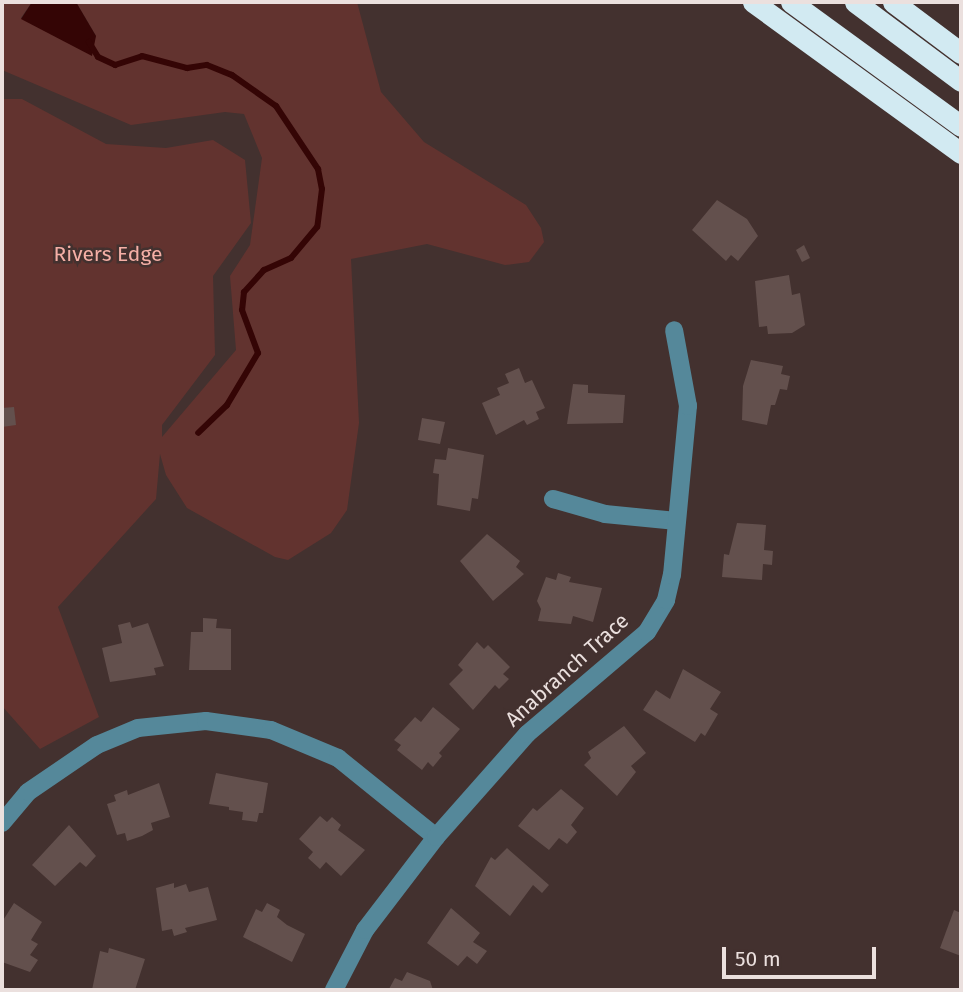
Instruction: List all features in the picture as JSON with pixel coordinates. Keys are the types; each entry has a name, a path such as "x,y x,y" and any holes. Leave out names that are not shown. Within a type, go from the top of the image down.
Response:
{"highway":[{"path":"752,2 961,153"},
{"path":"791,2 961,126"},
{"path":"855,2 961,81"},
{"path":"893,2 961,54"}],"street":[{"name":"Anabranch Trace","path":"334,990 365,930 436,837 527,734 647,632 666,600 688,406 674,330"},
{"path":"553,499 605,514 677,521"},
{"path":"2,823 28,792 97,745 138,728 206,722 271,730 338,758 436,837"}],"green space":[{"name":"Rivers Edge","path":"2,2 32,2 21,18 96,36 76,2 357,2 381,92 424,142 526,205 541,228 544,242 529,262 505,265 427,244 351,259 359,423 347,510 331,533 288,560 275,557 187,508 166,475 160,454 156,499 58,607 99,717 40,749 2,706 2,99 22,99 106,144 166,148 213,140 245,160 251,223 213,276 215,355 162,425 162,437 236,350 230,276 250,245 262,158 244,114 225,112 131,125 2,70"}],"shaded area":[{"path":"32,2 76,2 96,36 92,56 21,19"}],"building":[{"path":"717,200 747,219 758,236 738,261 731,255 726,261 692,230"},
{"path":"804,245 810,258 802,262 796,250"},
{"path":"789,275 792,295 800,293 805,325 792,333 768,334 767,326 759,327 755,281"},
{"path":"751,360 783,366 781,374 790,376 787,390 780,389 775,405 771,405 767,425 742,420 743,386"},
{"path":"519,368 525,383 532,380 545,408 536,412 539,419 527,425 524,420 496,435 482,403 500,395 497,388 509,383 505,374"},
{"path":"573,384 588,385 588,393 625,395 623,423 567,424"},
{"path":"14,407 16,425 2,427 2,408"},
{"path":"422,418 445,422 440,444 418,440"},
{"path":"448,448 484,455 478,499 472,498 470,511 437,505 439,474 433,473 435,459 446,460"},
{"path":"737,523 766,525 764,550 773,551 772,565 763,564 762,580 722,577 724,554 729,555"},
{"path":"487,534 520,561 516,567 524,574 493,601 460,561"},
{"path":"558,573 571,577 569,582 602,588 593,622 573,616 571,624 538,621 541,609 537,601 546,577 556,580"},
{"path":"203,618 217,619 216,628 231,629 231,670 189,670 191,632 203,632"},
{"path":"130,622 132,628 148,623 164,666 154,668 156,675 110,682 102,648 122,643 118,625"},
{"path":"477,642 484,649 488,645 510,667 503,674 509,679 499,689 495,685 473,710 449,684 463,670 458,665"},
{"path":"683,669 721,692 710,709 718,714 705,736 701,733 695,742 643,710 656,690 670,699"},
{"path":"433,707 460,729 439,753 442,756 433,767 428,762 422,770 397,750 401,745 394,740 415,717 421,722"},
{"path":"624,726 646,753 631,766 636,772 617,796 584,765 591,758 588,752"},
{"path":"216,773 268,783 263,813 259,813 257,822 242,820 243,812 209,804"},
{"path":"159,783 170,817 151,823 153,830 142,836 127,841 125,833 117,835 107,804 116,801 114,795 127,790 128,795"},
{"path":"561,789 584,808 571,825 577,832 567,844 559,838 549,850 518,826 533,808 537,811"},
{"path":"320,816 327,822 332,817 341,825 338,830 365,850 341,876 326,862 320,869 308,858 313,852 299,839"},
{"path":"69,825 96,856 86,867 80,862 55,886 32,865"},
{"path":"507,848 549,885 542,893 533,885 510,916 475,886 491,857 495,860"},
{"path":"174,883 174,888 186,884 189,892 208,887 217,920 185,928 187,932 174,936 172,929 162,931 156,888"},
{"path":"14,903 42,922 31,940 38,944 30,955 38,960 30,972 2,962 2,922"},
{"path":"267,903 280,910 277,917 305,934 292,962 243,937 256,909 262,912"},
{"path":"451,908 480,933 473,942 487,951 477,964 467,956 458,966 427,943"},
{"path":"954,910 961,913 961,956 940,948"},
{"path":"109,948 145,959 135,990 92,990 100,951 108,953"},
{"path":"407,972 430,981 433,990 389,989 395,978 402,981"}],"waterway":[{"path":"89,42 98,57 115,65 142,56 187,68 207,65 232,75 276,106 318,169 322,189 317,227 291,258 264,270 244,292 242,310 258,353 227,405 198,433"}]}
